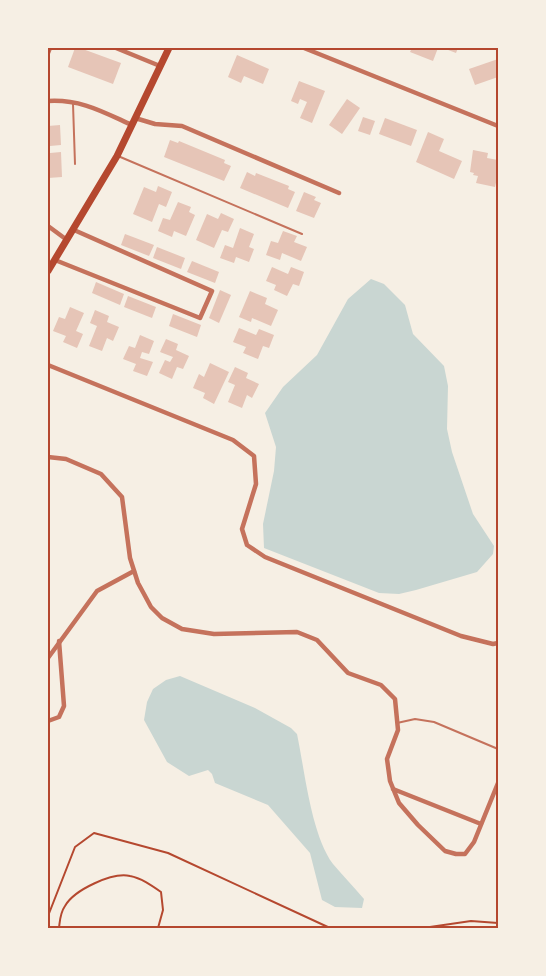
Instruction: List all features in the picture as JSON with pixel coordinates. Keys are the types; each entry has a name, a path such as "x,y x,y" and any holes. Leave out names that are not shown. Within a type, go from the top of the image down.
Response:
{"main road":[{"path":"48,271 117,156 168,48"}],"street":[{"path":"48,54 50,48"},
{"path":"116,48 160,66"},
{"path":"304,48 498,126"},
{"path":"48,100 85,104 134,121 182,126 339,193"},
{"path":"48,226 67,240"},
{"path":"55,260 200,318 212,291 74,230"},
{"path":"48,365 233,440 254,456 256,484 242,529 248,545 265,557 461,636 493,644 498,643"},
{"path":"48,457 66,459 101,474 122,497 130,558 138,583 152,608 162,618 182,629 214,634 297,632 317,640 348,673 381,685 395,699 398,730 387,759 390,781 399,804 418,826 445,851 465,854 474,842 498,783"},
{"path":"48,658 97,591 134,570"},
{"path":"48,721 59,716 64,706 59,641"},
{"path":"394,789 481,824"}],"lane":[{"path":"73,102 75,164"},
{"path":"117,156 302,234"},
{"path":"397,723 415,719 434,722 498,749"}],"path":[{"path":"48,916 75,847 94,833 168,853 330,928"},
{"path":"59,928 60,916 65,904 75,894 111,877 129,876 149,883 161,892 163,910 158,928"},
{"path":"423,928 471,921 498,923"}],"shaded area":[{"path":"371,279 384,284 405,305 413,334 444,366 448,386 447,429 452,452 473,514 494,546 493,554 477,572 399,594 379,593 264,548 263,524 274,471 276,447 265,413 283,387 317,355 348,299"},
{"path":"180,676 255,708 291,728 297,734 310,802 319,836 333,864 364,899 362,908 335,907 322,900 310,853 268,805 215,783 212,774 208,770 189,776 167,762 144,720 147,702 153,689 166,680"}],"building":[{"path":"75,48 80,48 121,63 113,84 68,67"},
{"path":"412,48 438,48 433,61 410,52"},
{"path":"443,48 458,48 456,53"},
{"path":"237,55 269,69 263,84 244,76 241,83 228,77"},
{"path":"498,59 498,77 475,85 469,69"},
{"path":"299,81 325,91 312,123 300,118 307,102 300,99 298,104 291,101"},
{"path":"347,99 360,108 342,134 329,125"},
{"path":"363,117 375,121 370,135 358,131"},
{"path":"385,118 417,130 411,146 379,134"},
{"path":"60,125 61,145 50,146 50,153 61,152 62,177 48,178 48,126"},
{"path":"428,132 444,139 439,151 462,161 454,179 416,162"},
{"path":"170,140 178,143 179,141 225,160 224,163 231,166 224,181 164,157"},
{"path":"473,150 488,153 487,158 498,160 498,178 495,187 476,183 478,176 470,172"},
{"path":"247,172 255,176 256,173 289,186 288,189 295,192 288,208 240,188"},
{"path":"158,186 172,192 166,207 159,204 152,222 133,214 144,187 156,192"},
{"path":"304,192 316,197 314,200 321,203 314,218 296,211"},
{"path":"178,202 191,207 189,212 195,215 186,236 174,231 172,237 158,231 163,218 170,220"},
{"path":"221,213 234,219 228,232 222,230 214,248 196,240 207,214 218,219"},
{"path":"240,228 254,234 249,247 254,249 249,262 236,257 234,263 220,258 225,245 233,248"},
{"path":"283,231 297,236 294,242 307,247 301,261 282,253 280,260 266,255 271,241 278,243"},
{"path":"125,234 154,245 149,256 121,245"},
{"path":"157,247 185,258 181,269 153,258"},
{"path":"192,261 219,272 215,283 187,272"},
{"path":"272,267 288,274 291,267 304,272 299,286 293,284 287,296 274,290 276,285 266,281"},
{"path":"96,282 124,294 120,305 92,293"},
{"path":"220,290 231,295 219,323 209,318"},
{"path":"250,291 267,298 265,304 278,310 271,326 252,318 251,322 239,317"},
{"path":"128,296 156,307 152,318 124,307"},
{"path":"70,307 84,313 76,331 83,334 77,348 63,342 66,336 53,331 59,317 65,319"},
{"path":"95,310 109,316 107,322 119,327 113,341 107,338 102,351 89,346 97,326 90,323"},
{"path":"173,314 201,325 197,337 169,326"},
{"path":"239,328 256,335 259,329 274,335 269,348 263,346 258,359 243,353 246,347 233,342"},
{"path":"140,335 154,341 149,354 142,352 140,358 153,362 147,376 133,371 136,364 123,359 129,346 135,348"},
{"path":"166,339 178,344 176,350 189,356 183,369 177,367 172,379 159,373 165,360 170,362 173,357 160,352"},
{"path":"210,363 229,372 214,404 203,398 205,393 193,388 199,374 204,377"},
{"path":"235,367 248,373 246,378 259,384 252,398 247,395 242,408 228,402 235,385 228,382"}]}
